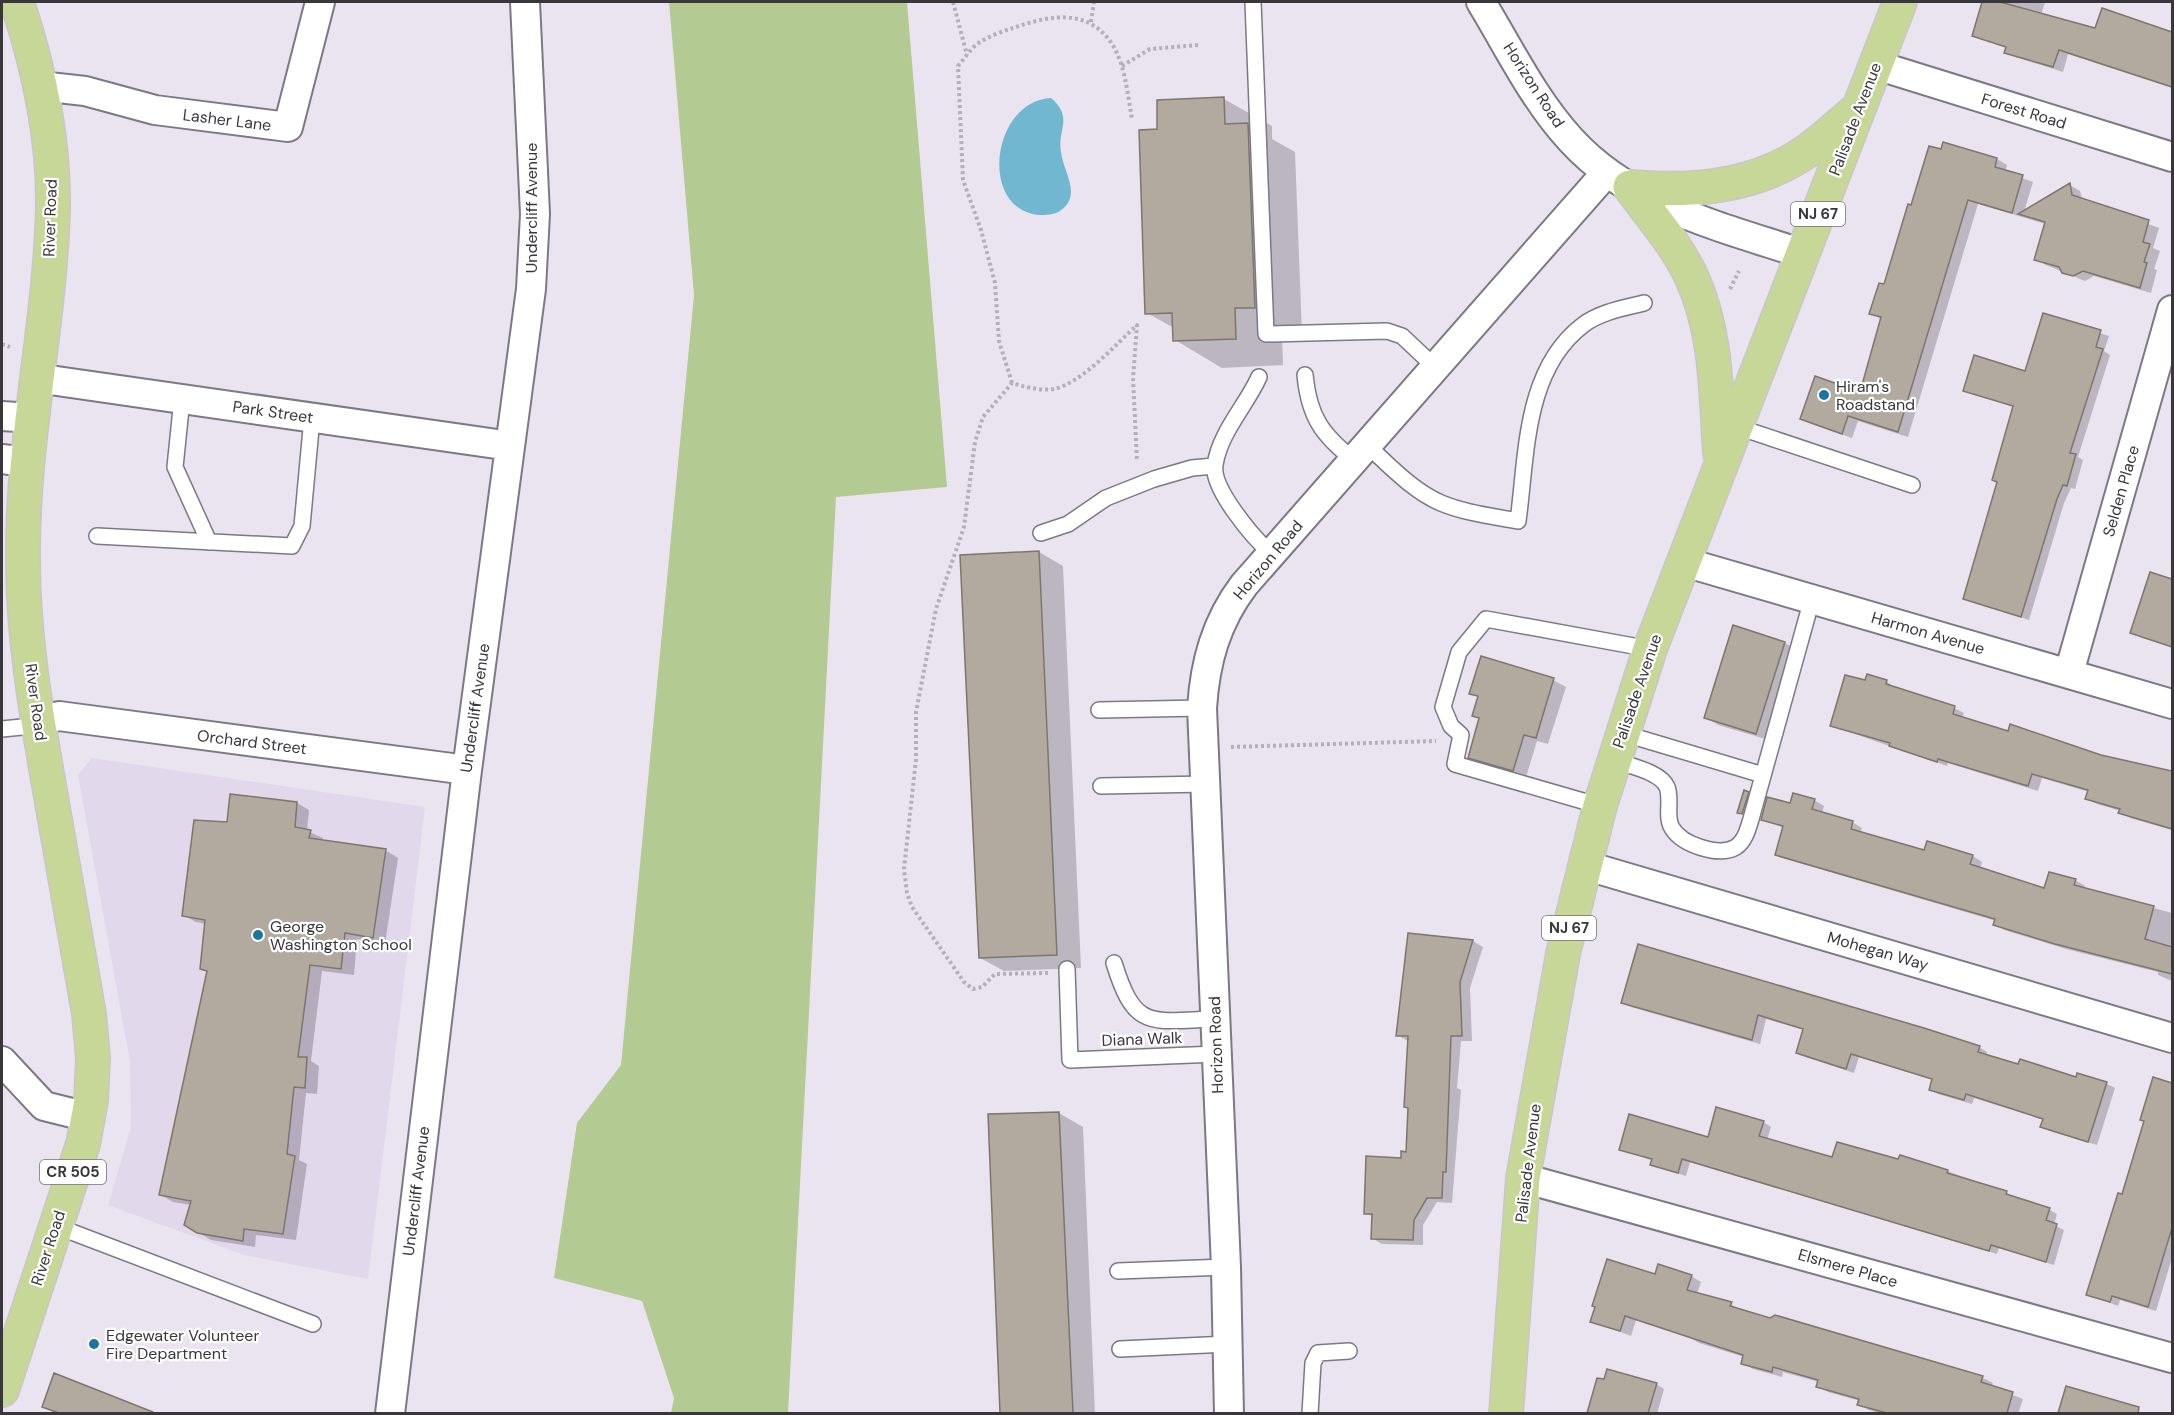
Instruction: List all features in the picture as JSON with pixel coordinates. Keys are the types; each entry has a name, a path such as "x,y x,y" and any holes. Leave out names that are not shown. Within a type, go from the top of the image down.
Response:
{"main road":[{"name":"River Road","path":"3,1382 83,1144 88,1117 93,1058 89,1014 38,721 25,627 22,551 14,461 16,417 36,378 43,339 53,208 50,141 40,86 16,2"},
{"name":"Palisade Avenue","path":"1506,1413 1524,1178 1548,1027 1584,865 1600,806 1650,649 1720,462 1900,2"},
{"path":"1618,180 1666,190 1737,182 1763,174 1799,157 1860,107"},
{"path":"1618,180 1672,244 1691,276 1702,306 1713,350 1720,462"}],"street":[{"name":"Lasher Lane","path":"40,86 85,91 155,110 288,127 320,2"},
{"name":"Undercliff Avenue","path":"390,1413 467,770 531,289 535,214 525,2"},
{"name":"Horizon Road","path":"1229,1413 1226,1267 1202,708 1204,680 1219,626 1234,598 1271,553 1436,368 1618,180 1570,140 1546,108 1481,2"},
{"name":"Forest Road","path":"1876,65 2172,157"},
{"path":"1618,180 1682,214 1803,254"},
{"name":"Selden Place","path":"2069,673 2172,310"},
{"name":"Park Street","path":"36,378 510,446"},
{"name":"Harmon Avenue","path":"1684,562 2172,704"},
{"name":"Orchard Street","path":"38,721 59,717 467,770"},
{"name":"Mohegan Way","path":"1584,865 2172,1038"},
{"path":"2,1060 44,1106 88,1117"},
{"name":"Elsmere Place","path":"1524,1178 2172,1358"}],"lane":[{"path":"1253,2 1266,334 1387,331 1402,336 1436,368"},
{"path":"1305,375 1307,397 1322,431 1439,502 1465,511 1518,521 1540,381 1556,353 1584,325 1611,312 1644,303"},
{"path":"1259,377 1232,422 1214,466 1222,492 1256,540 1271,553"},
{"path":"182,399 175,467 209,542"},
{"path":"97,536 292,546 302,526 312,418"},
{"path":"1735,426 1912,485"},
{"path":"1041,533 1068,524 1106,498 1154,479 1192,468 1214,466"},
{"path":"1618,747 1667,787 1672,828 1685,840 1710,850 1736,847 1745,837 1812,599"},
{"path":"1600,806 1455,764 1461,735 1451,726 1443,707 1459,652 1486,619 1650,649"},
{"path":"1099,710 1202,708"},
{"path":"2,729 22,727 38,721"},
{"path":"1618,747 1762,774"},
{"path":"1101,786 1206,784"},
{"path":"1114,963 1123,992 1134,1010 1146,1018 1170,1021 1215,1019"},
{"name":"Diana Walk","path":"1067,971 1070,1060 1216,1054"},
{"path":"56,1226 314,1324"},
{"path":"1118,1271 1226,1267"},
{"path":"1120,1349 1228,1344"},
{"path":"1310,1413 1313,1363 1318,1353 1349,1351"}],"path":[{"path":"953,2 967,55"},
{"path":"1091,22 1094,2"},
{"path":"1012,383 999,341 995,283 981,230 963,180 958,66 976,44 999,33 1048,17 1091,22 1108,38 1122,66 1132,118"},
{"path":"1122,66 1150,49 1198,45"},
{"path":"1012,383 1032,388 1052,389 1067,384 1137,325 1133,378 1137,461"},
{"path":"2,344 10,347"},
{"path":"1012,383 983,417 975,442 964,527 936,609 916,712 916,759 904,869 912,907 964,982 973,989 982,987 995,974 1067,971"},
{"path":"1205,748 1442,741 1451,726"}],"shaded area":[{"name":"George Washington School","path":"92,758 425,807 368,1279 244,1255 108,1205 131,1127 130,1062 78,775"}],"green space":[{"path":"669,2 907,2 947,487 836,497 788,1413 671,1413 674,1398 642,1301 554,1278 577,1123 621,1065 694,295"}],"water":[{"path":"1051,98 1062,112 1060,144 1071,191 1067,205 1060,211 1038,215 1019,208 1006,194 1000,176 1000,155 1005,134 1016,117 1031,104"}],"building":[{"path":"1982,2 2000,2 2095,28 2102,8 2172,32 2172,87 2059,50 2053,67 2004,53 2006,47 1972,36"},
{"path":"1224,97 1225,124 1248,123 1255,308 1235,308 1236,339 1173,341 1172,313 1145,314 1139,130 1157,129 1157,100"},
{"path":"1943,142 1997,158 1995,167 2023,175 2012,213 1968,200 1898,432 1848,416 1842,434 1800,419 1815,376 1860,392 1881,317 1869,314 1879,283 1884,284 1908,204 1911,205 1929,146 1941,149"},
{"path":"2070,183 2072,195 2149,220 2143,242 2150,244 2144,262 2147,263 2140,288 2083,271 2073,276 2062,273 2059,267 2034,260 2045,222 2018,214"},
{"path":"2043,313 2101,330 2096,347 2103,349 2070,453 2076,454 2067,486 2063,485 2057,499 2021,617 1963,599 1997,482 1992,480 2013,406 1963,391 1974,355 2025,371"},
{"path":"1039,551 1057,955 979,958 960,555"},
{"path":"2150,572 2172,579 2172,647 2130,633"},
{"path":"1733,625 1785,642 1756,734 1704,718"},
{"path":"1481,656 1554,678 1536,738 1524,735 1513,771 1468,758 1479,718 1472,716 1478,696 1469,694"},
{"path":"1867,674 1887,680 1886,684 1955,706 1953,714 2008,731 2010,724 2101,755 2172,771 2172,829 2118,813 2120,809 2085,799 2088,790 2032,774 2028,786 1938,759 1937,762 1889,746 1890,743 1830,726 1845,675 1865,680"},
{"path":"1744,790 1749,792 1742,814 1737,813"},
{"path":"1793,793 1815,799 1812,809 1853,821 1851,829 1924,850 1927,841 1973,855 1970,864 2044,888 2049,872 2076,879 2074,885 2154,906 2145,939 2172,947 2172,974 2055,944 1993,925 1995,919 1775,855 1783,826 1761,820 1767,797 1790,803"},
{"name":"George Washington School","path":"230,794 297,802 295,827 311,830 309,838 386,849 373,938 345,933 341,969 310,965 298,1057 307,1057 305,1088 294,1087 287,1154 295,1156 283,1234 244,1229 243,1241 197,1233 184,1225 191,1201 159,1195 207,971 200,969 205,920 182,916 194,820 227,822"},
{"path":"1408,933 1473,940 1460,982 1462,1036 1451,1036 1446,1172 1443,1172 1442,1198 1427,1198 1414,1220 1413,1240 1371,1239 1372,1214 1364,1214 1366,1156 1401,1158 1401,1151 1406,1152 1408,1108 1404,1107 1408,1036 1396,1036"},
{"path":"1638,944 1924,1028 1980,1046 1978,1052 2018,1064 2020,1059 2076,1077 2077,1073 2107,1082 2088,1142 2040,1127 2043,1119 1966,1094 1964,1100 1929,1090 1932,1079 1851,1054 1846,1069 1796,1053 1803,1029 1758,1015 1752,1040 1621,1003"},
{"path":"2153,1077 2172,1083 2172,1228 2148,1307 2112,1296 2110,1302 2086,1295 2118,1193 2122,1194 2144,1121 2140,1120"},
{"path":"1716,1107 1764,1121 1759,1136 1832,1157 1837,1142 1898,1159 1900,1155 1948,1170 1947,1173 2007,1191 2006,1194 2050,1208 2046,1220 2057,1224 2046,1262 1991,1245 1989,1251 1682,1159 1678,1173 1650,1165 1652,1159 1619,1150 1629,1114 1708,1137"},
{"path":"1059,1112 1073,1413 1000,1413 988,1114"},
{"path":"1607,1259 1655,1274 1658,1264 1692,1275 1687,1290 1732,1302 1730,1306 1770,1318 1775,1315 1983,1376 1981,1382 2013,1392 2007,1413 1887,1413 1857,1405 1859,1399 1816,1387 1818,1380 1773,1367 1772,1372 1741,1364 1743,1355 1625,1316 1620,1331 1590,1322 1595,1307 1592,1306"},
{"path":"1607,1369 1657,1383 1648,1413 1587,1413 1597,1378 1604,1379"},
{"path":"54,1373 153,1413 59,1413 42,1407"},
{"path":"2066,1386 2139,1407 2138,1413 2058,1413"}],"place":[{"name":"Hiram's Roadstand","path":"1824,395"},
{"name":"George Washington School","path":"258,935"},
{"name":"Edgewater Volunteer Fire Department","path":"94,1344"}]}
